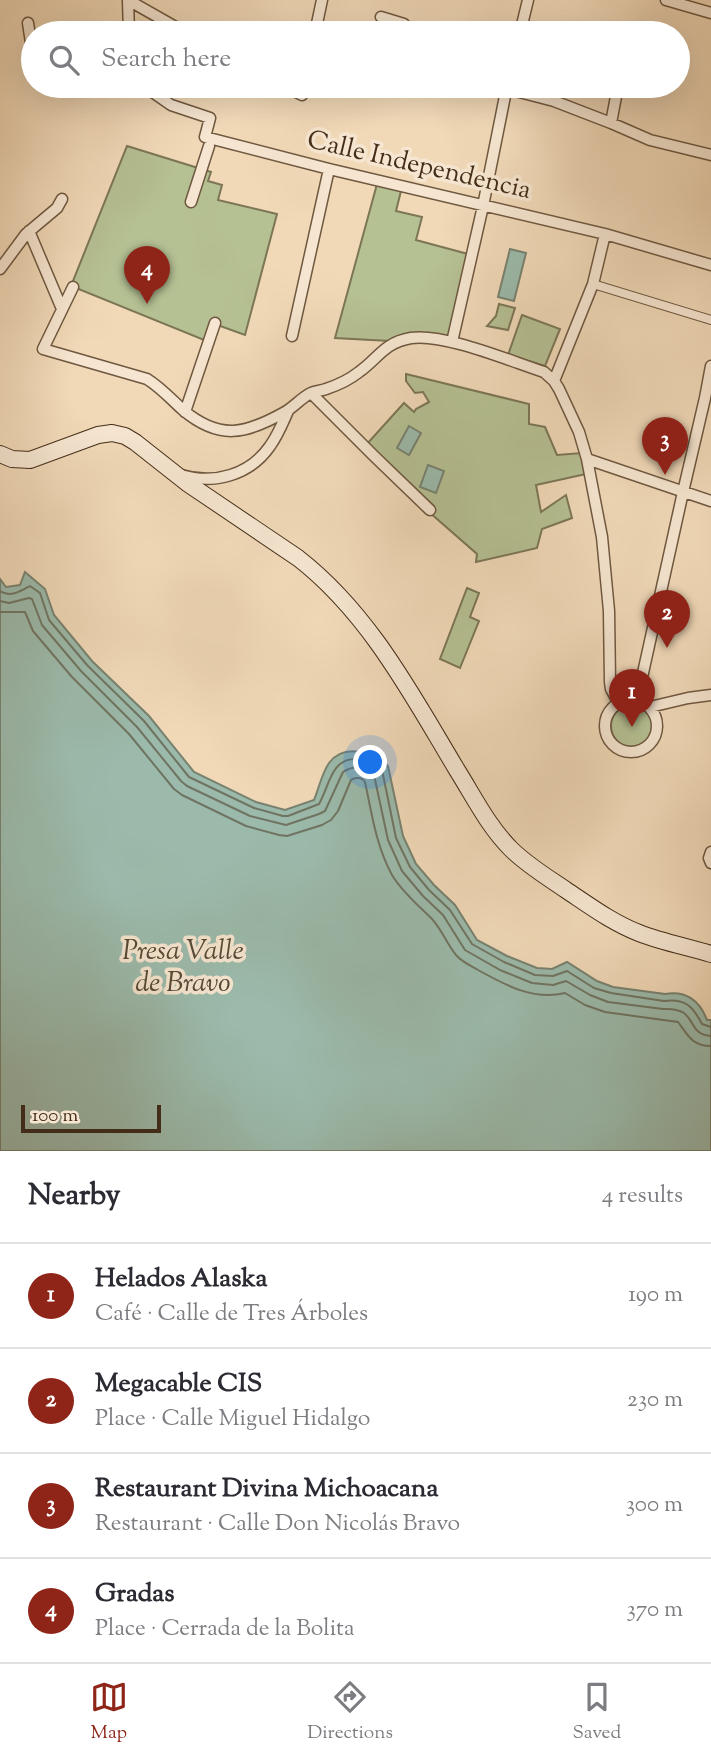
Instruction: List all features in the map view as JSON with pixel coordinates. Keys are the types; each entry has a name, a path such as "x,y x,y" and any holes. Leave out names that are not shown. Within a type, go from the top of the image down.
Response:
{"main road":[{"path":"0,454 30,460 98,435 112,433 135,442 171,472 298,558 338,595 391,661 494,829 527,864 620,925 711,954"}],"street":[{"path":"128,0 129,21"},
{"path":"128,0 165,21"},
{"path":"318,21 322,0"},
{"path":"523,21 528,0"},
{"path":"666,0 711,13"},
{"path":"381,17 394,21"},
{"name":"Calle Independencia","path":"161,98 171,105 210,118 205,137 606,234 711,265"},
{"path":"452,342 483,206 501,98"},
{"path":"544,98 650,140 711,155"},
{"path":"611,123 616,98"},
{"path":"191,202 209,146"},
{"path":"292,337 329,169"},
{"path":"0,269 30,230 57,208 62,199"},
{"path":"30,230 62,309"},
{"path":"554,381 593,284 606,234"},
{"path":"593,284 711,320"},
{"path":"73,287 43,349 146,379 185,412 209,426 233,431 253,428 288,411 311,393 349,379 385,348 404,340 422,337 452,342 544,372 554,381 579,432 587,459 602,537 609,611 610,682 618,702"},
{"path":"185,412 215,323"},
{"path":"637,700 711,366"},
{"path":"311,393 430,510"},
{"path":"171,472 187,477 213,479 223,478 250,467 265,453 288,411"},
{"path":"587,459 711,501"},
{"path":"650,707 711,695"},
{"path":"637,700 650,707 656,717 656,733 654,739 643,749 628,752 609,741 604,727 607,713 618,702 637,700"},
{"path":"711,852 711,863"}],"green space":[{"path":"127,146 211,172 208,181 222,185 218,200 277,214 245,335 212,323 204,340 71,286"},
{"path":"377,184 401,191 396,211 422,217 416,240 468,254 449,336 390,341 335,338"},
{"path":"499,304 515,308 508,330 487,326 496,316"},
{"path":"522,315 560,329 545,366 508,355"},
{"path":"406,374 529,404 529,424 545,427 557,455 582,453 586,474 536,485 541,512 566,495 572,518 542,529 537,548 476,562 477,554 421,505 366,445 404,403 414,412 429,402 423,392 415,393 406,381"},
{"path":"467,588 479,593 470,617 479,621 460,668 440,659"},
{"path":"632,705 647,711 653,726 647,741 632,747 617,741 611,726 617,711"}],"water":[{"path":"510,249 526,253 514,301 498,297"},
{"path":"409,426 421,433 409,455 397,448"},
{"path":"428,465 444,471 436,493 420,487"},
{"name":"Presa Valle de Bravo","path":"25,572 45,589 54,615 92,661 149,716 194,772 256,802 285,810 314,800 324,771 335,757 351,751 375,757 388,766 403,836 416,864 455,905 477,940 537,968 552,969 567,962 597,981 613,987 686,995 696,1002 707,1020 711,1020 711,1151 0,1151 0,579 6,587 20,585"}],"place":[{"name":"Gradas","path":"147,304"},
{"name":"Restaurant Divina Michoacana","path":"665,475"},
{"name":"Megacable CIS","path":"667,648"},
{"name":"Helados Alaska","path":"632,727"}]}
